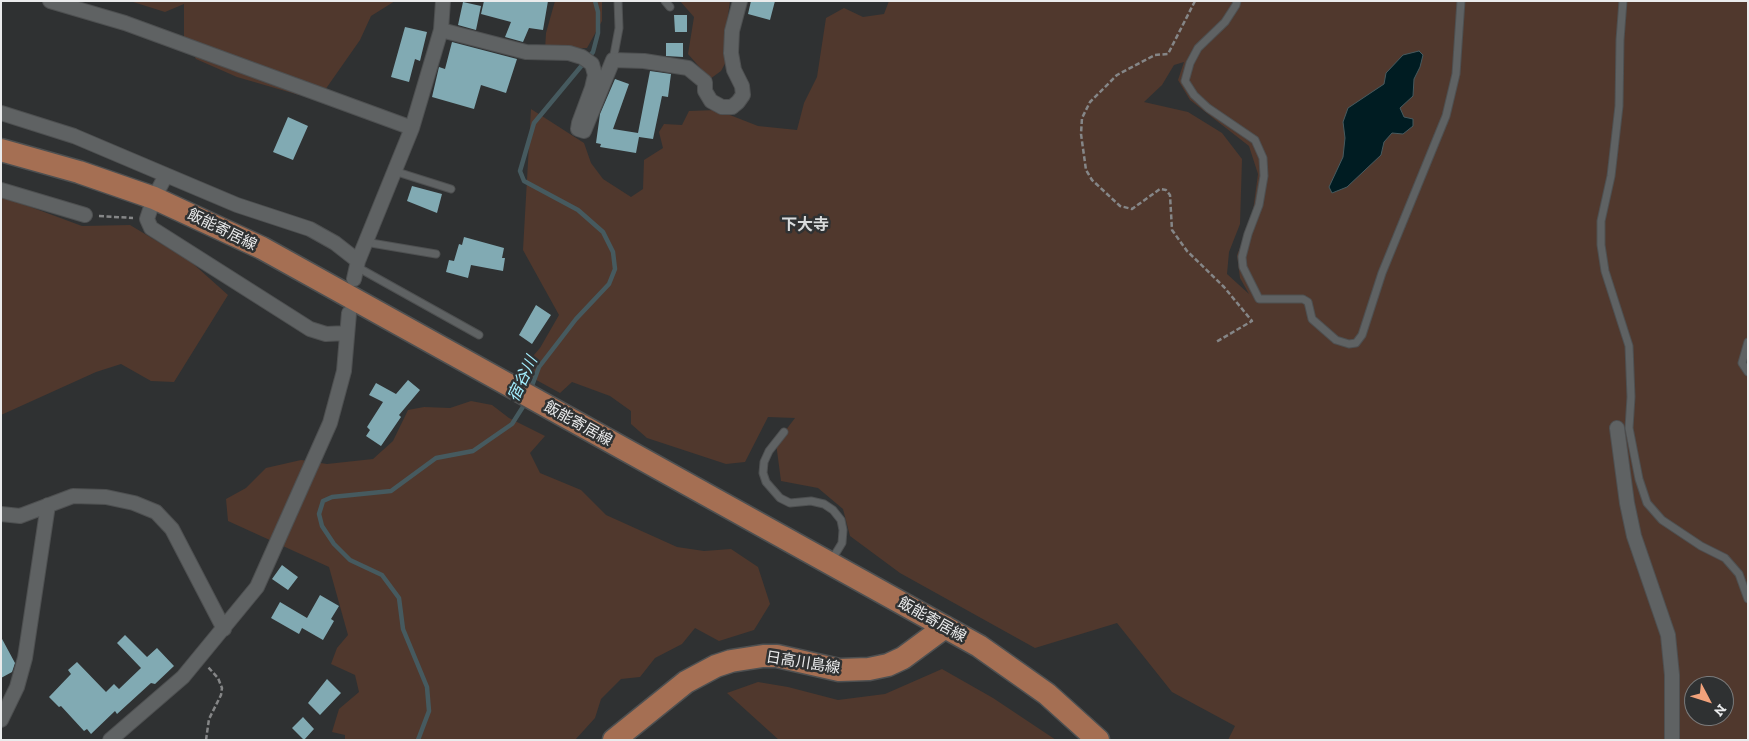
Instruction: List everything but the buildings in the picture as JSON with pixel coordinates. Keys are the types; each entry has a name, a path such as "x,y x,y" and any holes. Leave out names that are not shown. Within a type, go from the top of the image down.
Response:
{"main road":[{"name":"飯能寄居線","path":"1,150 79,172 150,208 262,248 830,562 993,655 1034,683 1067,710 1098,740"},
{"name":"日高川島線","path":"614,740 686,682 716,666 739,659 763,656 793,660 839,670 869,669 888,665 903,658 945,627"}],"street":[{"path":"50,1 125,22 412,128"},
{"path":"356,269 365,242 412,128 441,30 443,1"},
{"path":"441,30 526,52 569,53 582,57 592,64 595,75 578,129 584,131 588,126 613,60 644,61 688,68 705,82 705,92 711,101 722,108 732,107 743,95 742,86 734,70 731,53 732,31 740,1"},
{"path":"1,113 74,136 237,205 310,229 335,243 356,269"},
{"path":"166,174 150,208 151,228 310,329 326,334 347,333"},
{"path":"1,190 85,214"},
{"path":"110,740 183,677 257,587 330,424 344,370 349,314"},
{"path":"1616,428 1634,536 1668,635 1672,675 1672,740"},
{"path":"1,514 20,516 74,496 106,497 134,503 156,512 172,529 224,629"},
{"path":"1,720 17,688 26,658 48,505"}],"lane":[{"path":"613,60 619,28 618,1"},
{"path":"1237,1 1225,22 1198,48 1190,63 1185,81 1194,95 1208,108 1255,140 1263,158 1264,176 1259,205 1242,257 1243,267 1259,299 1303,299 1308,302 1312,319 1336,340 1349,344 1356,342 1362,335 1382,273 1446,116 1456,74 1461,1"},
{"path":"1623,1 1620,40 1619,106 1611,176 1601,221 1605,271 1629,346 1631,397 1629,428 1639,479 1647,503 1662,520 1701,546 1725,558 1739,574 1748,599"},
{"path":"394,171 451,189"},
{"path":"365,242 436,254"},
{"path":"356,269 479,335"},
{"path":"1748,342 1742,363 1748,372"},
{"path":"784,432 764,462 763,473 766,482 776,494 790,503 812,501 824,504 833,510 841,520 842,543 830,562"}],"path":[{"path":"1195,1 1168,54 1155,55 1117,75 1090,102 1082,118 1081,134 1086,170 1092,180 1120,206 1132,209 1160,189 1166,190 1170,195 1172,230 1187,252 1224,287 1252,321 1216,342"},
{"path":"85,214 150,208"},
{"path":"200,658 218,678 222,688 221,695 209,719 206,740"}],"shaded area":[{"path":"130,1 395,1 371,16 360,40 325,90 299,95 237,77 196,59 184,38 184,4 165,12"},
{"path":"555,1 602,1 602,21 587,48 545,50 546,33"},
{"path":"680,1 730,1 724,44 727,60 721,71 710,79 688,54 694,17"},
{"path":"889,1 1748,1 1748,740 1228,740 1235,726 1172,692 1117,623 1035,648 900,573 850,536 843,509 818,488 781,481 776,443 795,418 768,417 745,462 726,464 647,438 631,424 631,411 610,396 572,382 560,393 520,371 540,348 559,315 523,250 531,109 584,143 591,163 603,179 631,197 643,189 644,160 663,148 659,132 664,124 682,125 689,111 717,110 758,126 797,130 804,103 817,77 826,18 844,8 863,17 884,14","holes":["1184,62 1178,80 1190,100 1249,146 1258,174 1252,218 1237,255 1240,278 1249,294 1227,274 1229,252 1240,224 1242,159 1222,133 1188,112 1144,102 1162,85 1174,65"]},
{"path":"1,196 82,226 130,225 190,261 228,295 174,382 151,381 121,364 96,372 1,415"},
{"path":"471,401 492,405 509,418 545,436 530,453 540,473 581,490 606,515 677,547 704,551 731,549 758,567 770,604 754,630 719,641 695,628 682,644 655,658 640,677 621,679 601,699 595,718 575,740 345,740 345,735 332,732 339,709 359,692 355,675 331,664 337,648 348,635 329,567 228,521 226,499 246,488 266,468 301,460 327,464 373,459 393,441 408,410 424,407 450,408"},
{"path":"942,669 993,698 1056,740 779,740 727,693 758,682 788,687 838,700 885,694"}],"water":[{"path":"1419,51 1423,55 1414,79 1413,96 1400,108 1404,117 1413,119 1413,126 1403,134 1392,133 1384,142 1381,155 1347,187 1332,193 1329,187 1343,157 1345,138 1343,122 1348,108 1384,84 1386,73 1403,55"}],"waterway":[{"name":"宿谷川","path":"530,391 539,367 576,319 609,284 615,269 613,252 603,232 578,210 524,181 520,171 534,123 593,52 598,33 598,12 595,1"},
{"name":"宿谷川","path":"418,740 429,711 427,687 403,629 399,598 382,575 350,560 334,544 322,526 319,514 323,501 332,497 391,491 436,458 473,451 512,424 526,402"}],"district":[{"name":"下大寺","path":"805,225"}]}
